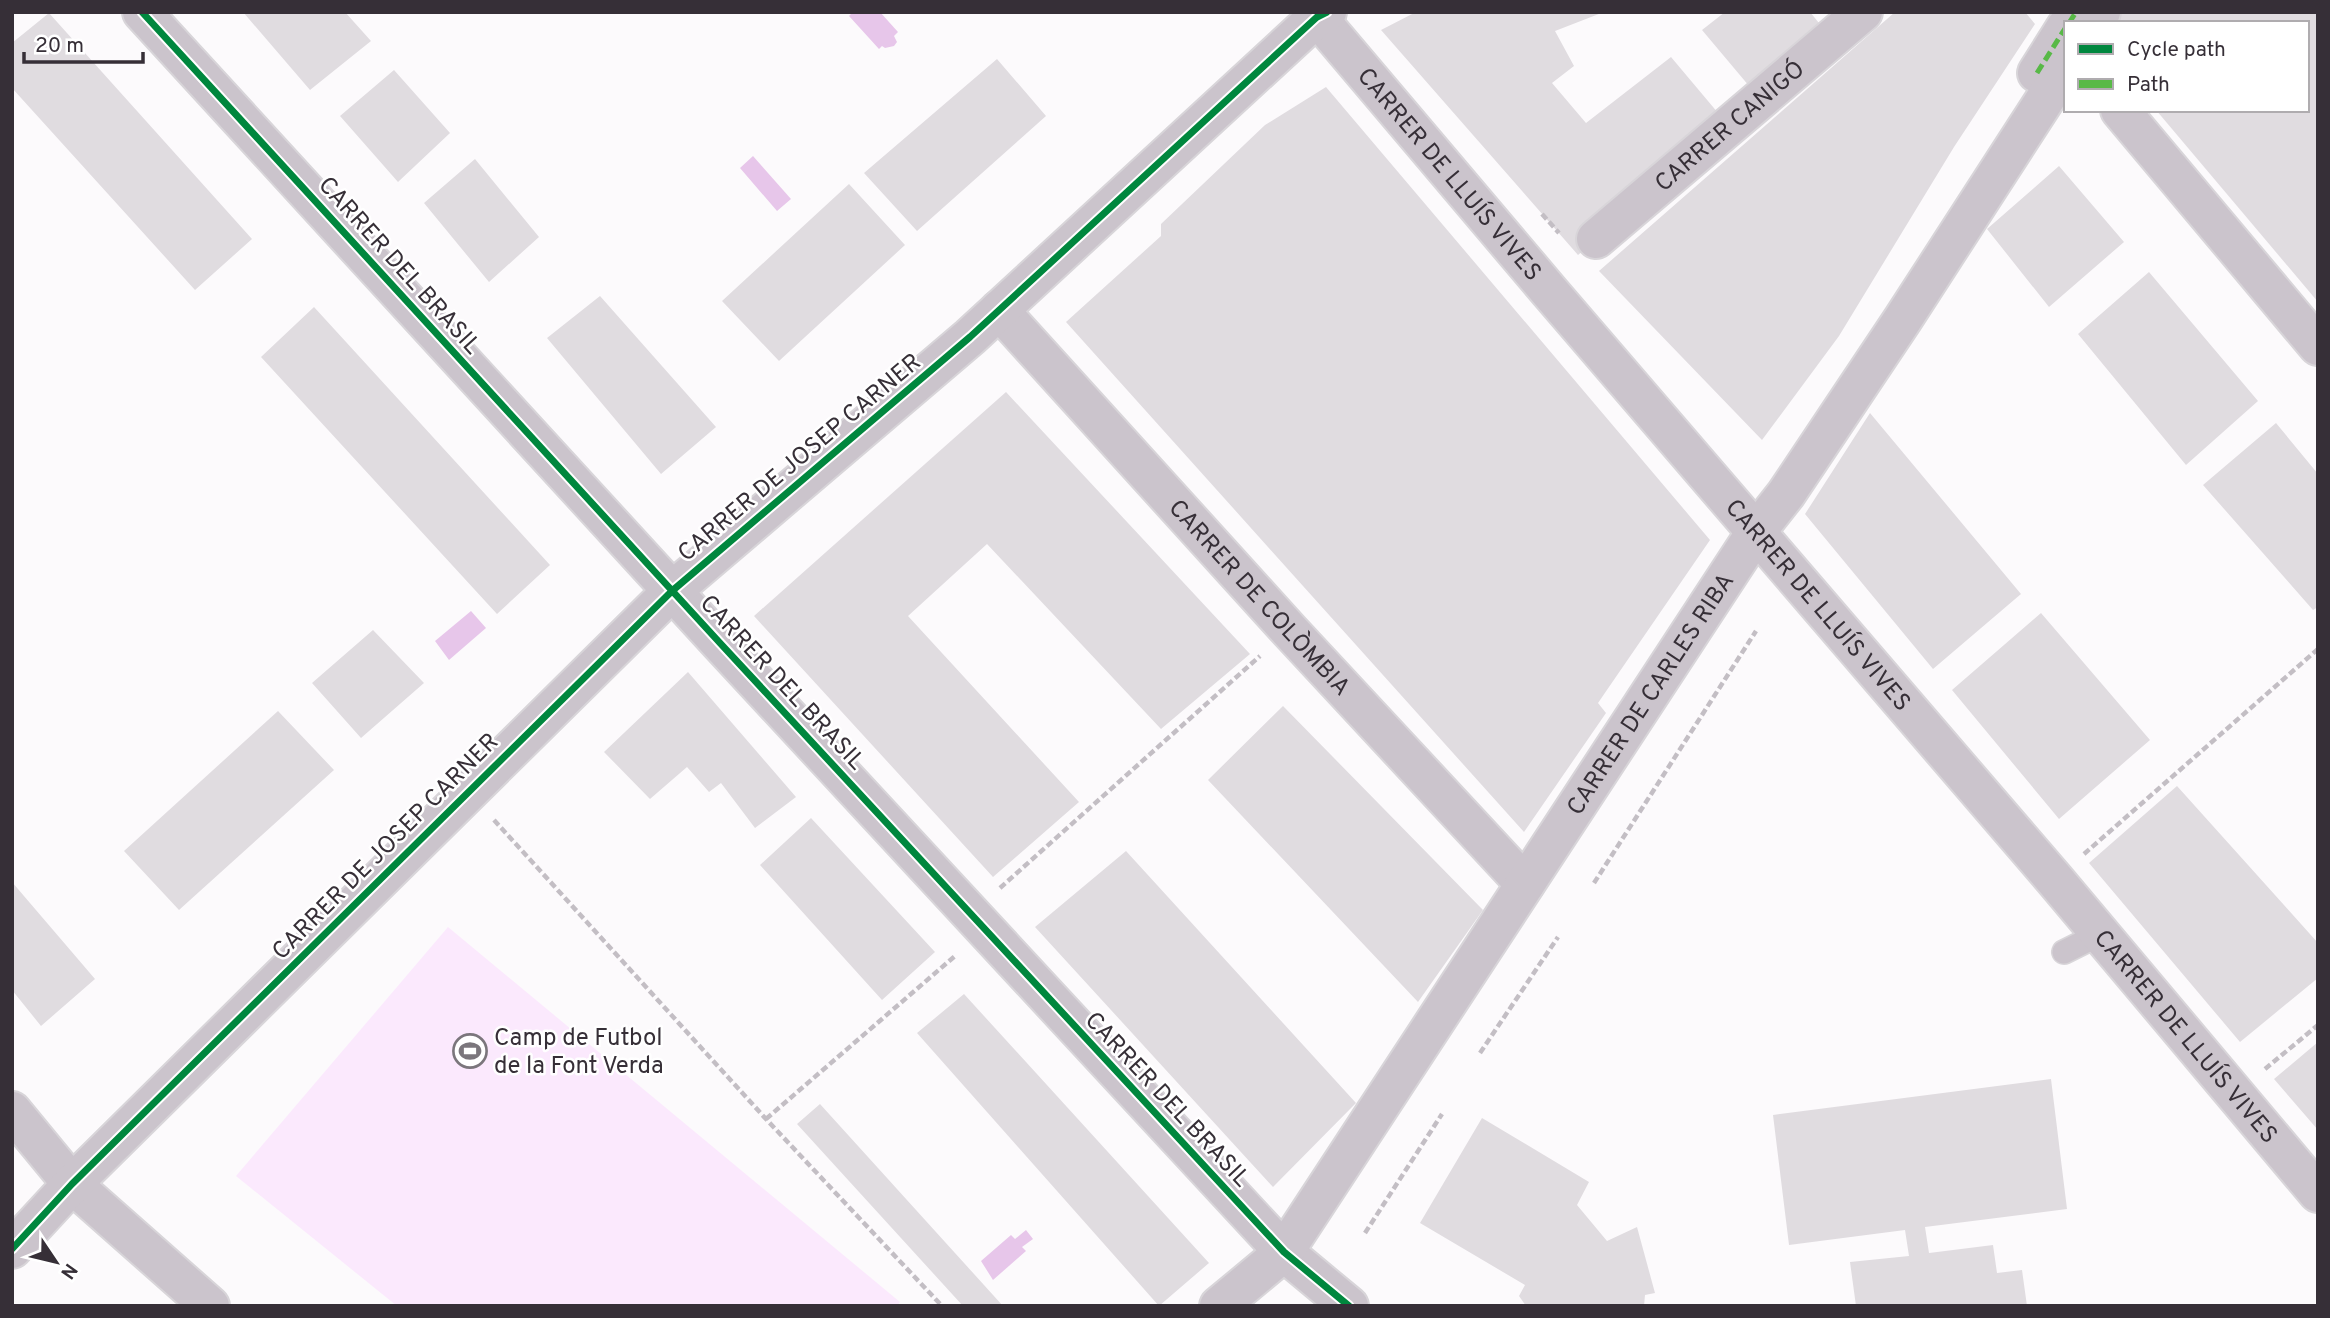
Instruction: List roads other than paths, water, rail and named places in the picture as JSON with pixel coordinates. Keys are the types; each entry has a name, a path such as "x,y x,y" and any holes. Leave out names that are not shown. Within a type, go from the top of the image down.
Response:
{"street":[{"name":"CARRER DEL BRASIL","path":"142,12 672,591 1284,1252 1349,1306"},
{"name":"CARRER CANIGÓ","path":"1596,239 1863,12"},
{"name":"CARRER DE JOSEP CARNER","path":"12,1249 72,1184 672,591 999,310 1319,14"},
{"name":"CARRER DE LLUÍS VIVES","path":"1319,14 2318,1193"},
{"name":"CARRER DE CARLES RIBA","path":"1219,1306 1284,1252 1756,532 1786,494 1903,319 2064,35"},
{"path":"2122,112 2318,346"},
{"name":"CARRER DE COLÒMBIA","path":"999,310 1289,630 1525,884"},
{"path":"12,1111 72,1184 210,1306"}],"lane":[{"path":"2064,952 2100,934"}],"place":[{"name":"Camp de Futbol de la Font Verda","path":"470,1051"}]}
